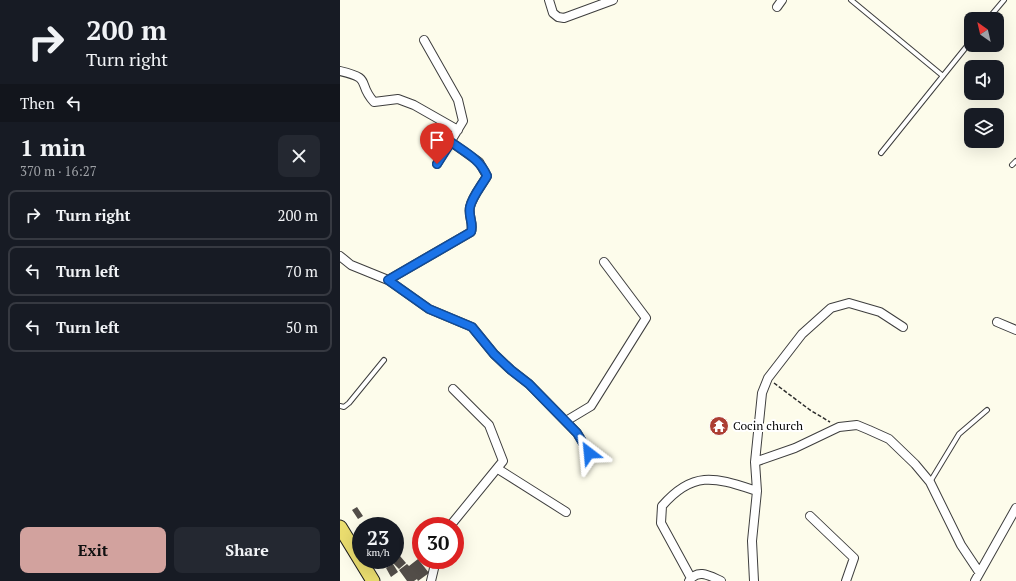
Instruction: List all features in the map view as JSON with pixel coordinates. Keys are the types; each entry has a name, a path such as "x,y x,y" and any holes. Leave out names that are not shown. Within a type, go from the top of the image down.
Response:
{"main road":[{"path":"340,527 373,581"}],"street":[{"path":"549,0 553,13 558,18 564,18 613,0"},
{"path":"777,7 782,0"},
{"path":"424,40 458,100 463,121 437,164"},
{"path":"340,71 358,75 364,80 367,95 374,102 398,99 414,105 458,130"},
{"path":"388,280 471,232 473,222 470,214 470,206 487,176 479,162 451,142"},
{"path":"340,256 351,265 388,280 429,309 472,327 494,354 529,384 566,421 577,433 589,453"},
{"path":"566,421 591,406 646,318 604,262"},
{"path":"754,581 752,541 757,491 755,462 762,393 768,378 802,334 831,308 849,303 880,312 903,326"},
{"path":"997,322 1016,330"},
{"path":"453,388 490,425 503,461 458,517"},
{"path":"755,462 795,448 839,427 857,425 888,439 915,464 930,482 962,545 979,572"},
{"path":"498,469 566,512"},
{"path":"721,581 703,573 697,574 690,579 661,523 662,506 683,486 698,480 721,480 757,491"},
{"path":"975,581 1016,508"},
{"path":"810,516 854,558 846,581"},
{"path":"432,581 434,569"}],"lane":[{"path":"851,0 943,76"},
{"path":"994,12 1004,0"},
{"path":"881,153 964,50"},
{"path":"1012,165 1016,161"},
{"path":"340,406 344,407 349,403 384,360"},
{"path":"930,482 959,434 987,410"}],"path":[{"path":"768,378 810,410 839,427"}],"building":[{"path":"357,507 363,516 357,517 352,510"},
{"path":"407,564 409,566 412,564 412,569 426,569 429,573 418,581 417,579 414,581 407,581 399,570 404,569 404,566"},
{"path":"387,569 396,569 398,572 391,577"}],"place":[{"name":"Cocin church","path":"719,426"}],"route":[{"path":"437,164 451,142 474,158 484,168 487,176 470,206 470,214 473,222 471,232 388,280 429,309 446,317 464,322 472,327 494,354 548,402 577,433 589,453"}]}
